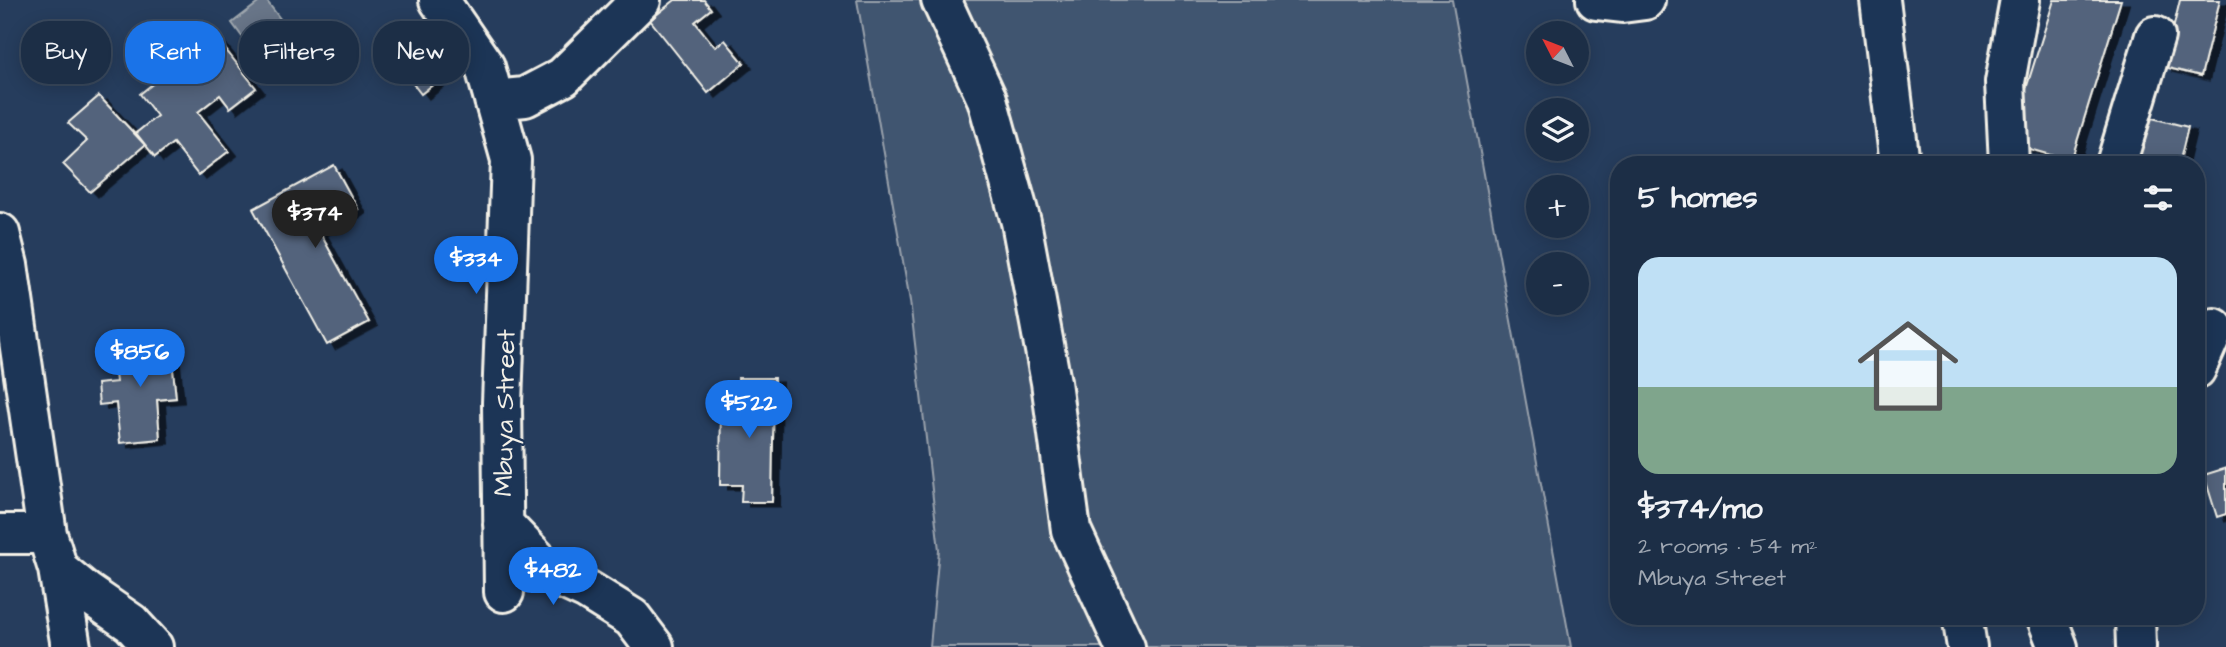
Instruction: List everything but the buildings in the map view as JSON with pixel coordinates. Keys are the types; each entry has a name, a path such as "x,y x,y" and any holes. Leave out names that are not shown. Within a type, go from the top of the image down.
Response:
{"street":[{"name":"Mbuya Street","path":"439,0 485,67 511,160 502,403 503,592"},
{"path":"494,100 525,97 563,77 641,0"},
{"path":"941,0 987,99 1021,222 1051,382 1071,530 1125,647"},
{"path":"1596,0 1622,3 1645,0"},
{"path":"1880,0 1899,156"},
{"path":"2009,156 2005,82 2020,0"},
{"path":"2118,156 2155,36"},
{"path":"0,233 8,265 52,551 71,647"},
{"path":"2205,348 2214,328"},
{"path":"503,524 550,573 587,590 632,618 654,647"},
{"path":"0,534 52,551 86,592 131,623 153,647"},
{"path":"1963,625 1967,647"},
{"path":"2049,625 2058,647"},
{"path":"2135,625 2136,647"}],"shaded area":[{"path":"262,0 266,0 282,21 239,21 239,32 232,23"},
{"path":"857,0 1452,0 1571,647 930,647 939,550 910,301"}]}
